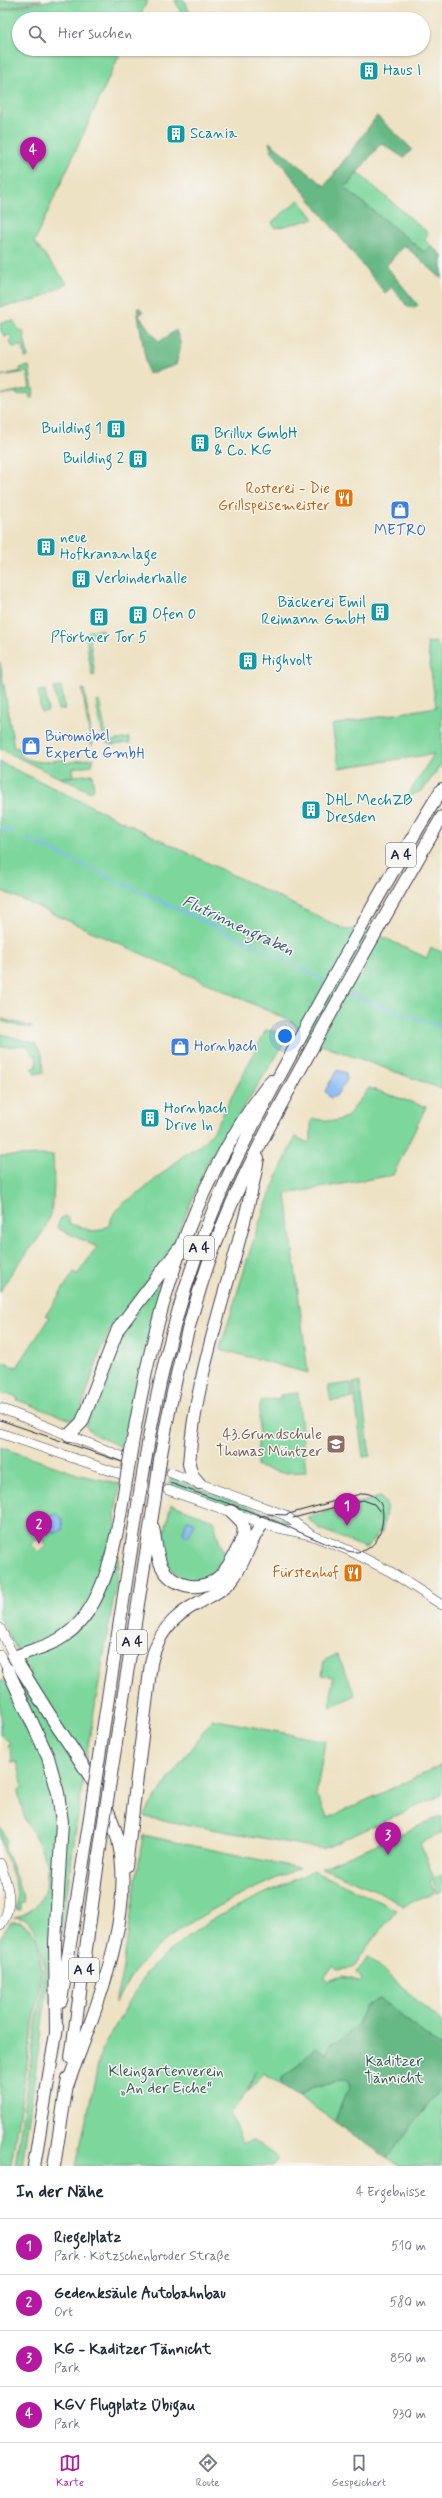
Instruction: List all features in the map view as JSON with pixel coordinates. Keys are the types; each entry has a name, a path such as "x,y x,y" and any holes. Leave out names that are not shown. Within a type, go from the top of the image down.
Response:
{"highway":[{"name":"A 4","path":"34,2166 56,2035 140,1492 169,1343 198,1250 235,1163 291,1055 363,923 407,844 442,789"},
{"name":"A 4","path":"54,2166 67,2086 99,1854 160,1460 170,1403 195,1304 224,1223 260,1146 376,929 442,817"},
{"path":"4,1663 58,1640 67,1634 86,1615 99,1591 109,1563 125,1487 128,1454 154,1340 188,1234 207,1185 239,1124 291,1055"},
{"path":"199,1483 192,1475 189,1464 203,1372 251,1196 260,1146"},
{"path":"69,1435 82,1422 107,1354 118,1329 188,1234"},
{"path":"152,1516 158,1553 163,1569 177,1582 198,1586 214,1581 224,1573 239,1545 244,1532 243,1526 240,1519 231,1511"},
{"path":"121,1889 125,1880 151,1663 156,1643 165,1628 177,1616 221,1590 230,1581 238,1571 256,1530 264,1522"},
{"path":"4,1663 83,1765 102,1799 118,1841 121,1865 121,1889 117,1924 109,1960 67,2086"},
{"path":"4,1663 48,1757 58,1793 62,1822 55,1943 56,2035"}],"main road":[{"path":"0,1408 69,1435 128,1454"},
{"path":"0,1433 123,1474"},
{"path":"171,1473 276,1511 292,1519 311,1535"},
{"path":"168,1490 264,1522 311,1535 374,1562 442,1605"},
{"path":"0,1628 4,1663"},
{"path":"0,1863 8,1887 10,1899 6,1914 0,1926"}],"green space":[{"path":"0,0 42,0 0,10"},
{"path":"52,0 148,0 142,12 12,12 12,56 119,56 34,242 67,283 37,300 0,307 0,11"},
{"path":"175,0 184,0 190,12 181,12"},
{"path":"377,116 412,149 404,158 381,143 345,188 424,252 431,246 442,255 442,279 404,245 386,266 418,305 413,308 407,306 392,287 385,293 272,152 269,142 325,186"},
{"path":"358,173 428,233 425,240 431,246 424,252 345,188"},
{"path":"299,200 314,219 275,228 272,222"},
{"path":"139,307 143,312 139,316 159,342 176,330 181,345 176,365 148,374 137,309"},
{"path":"14,321 20,332 23,331 28,357 25,358 23,346 13,347 9,341 12,338 9,335 5,337 1,331 0,322"},
{"path":"29,366 34,395 32,398 30,398 29,393 17,395 16,392 0,395 30,388 27,372 0,376 21,371 20,368"},
{"path":"102,629 103,633 93,635 90,641 95,675 92,676 86,638 89,631"},
{"path":"436,642 442,652 442,763 423,790 406,798 434,754 339,768 332,725 436,707 427,643"},
{"path":"0,662 14,748 19,748 20,755 31,760 42,762 65,759 65,763 94,758 91,765 73,768 74,776 60,778 0,749"},
{"path":"61,687 65,709 58,710 54,688"},
{"path":"82,689 84,689 93,745 91,745"},
{"path":"45,690 48,711 41,712 38,691"},
{"path":"99,701 107,738 113,741 129,738 130,743 112,745 104,741 96,703"},
{"path":"0,762 346,930 364,928 427,958 431,948 442,952 442,1089 305,1039 293,1022 0,890"},
{"path":"92,774 94,788 91,792 61,778"},
{"path":"2,1019 32,1027 20,1027 2,1021"},
{"path":"266,1030 287,1034 284,1044 206,1166 177,1236 165,1258 110,1330 99,1355 77,1422 17,1400 18,1398 7,1393 6,1395 0,1393 0,1362 8,1363 8,1365 17,1367 50,1317 46,1315 74,1272 78,1274 97,1247 57,1228 60,1219 65,1216 70,1219 68,1223 92,1231 101,1230 109,1225 113,1215 125,1202 137,1195 184,1155 199,1146 214,1131"},
{"path":"0,1034 35,1043 42,1054 43,1072 35,1074 32,1068 37,1067 36,1055 32,1055 31,1051 26,1045 0,1047"},
{"path":"369,1088 426,1107 393,1175 286,1194 308,1373 220,1349 263,1214 284,1161 296,1137 308,1143 311,1139 311,1121 314,1119 335,1121 347,1117"},
{"path":"53,1155 54,1188 48,1219 38,1239 13,1271 0,1292 0,1156"},
{"path":"169,1269 126,1449 95,1435 85,1426 120,1333"},
{"path":"360,1382 370,1456 363,1457 353,1383"},
{"path":"351,1383 353,1398 331,1401 328,1386"},
{"path":"298,1393 306,1472 283,1473 257,1467 260,1401 281,1398 280,1395"},
{"path":"0,1447 80,1475 120,1484 115,1514 119,1567 85,1764 60,1942 49,1974 22,2166 15,2166 45,1966 35,1930 26,1919 14,1917 31,1910 37,1904 45,1889 47,1872 42,1851 25,1818 22,1808 18,1791 23,1786 17,1762 12,1762 11,1750 7,1746 10,1742 0,1735 0,1681 18,1681 30,1672 0,1620","holes":["40,1537 47,1545 39,1552 31,1544"]},
{"path":"170,1478 289,1521 287,1526 281,1526 169,1486"},
{"path":"380,1497 387,1505 382,1533 378,1532 371,1544 365,1548 319,1528 308,1519 310,1516"},
{"path":"171,1504 213,1520 224,1556 210,1579 183,1580 173,1572 167,1564 163,1546"},
{"path":"337,1654 355,1695 330,1707 333,1677 322,1675 324,1661"},
{"path":"212,1719 325,1741 316,1795 328,1818 442,1765 442,1795 323,1849 145,1817 144,1814"},
{"path":"442,1816 442,1833 420,1843 434,1878 442,1875 442,1891 436,1893 432,1879 429,1881 434,1893 403,1906 378,1891 321,1868"},
{"path":"0,1828 3,1830 7,1841 5,1848 25,1902 20,1904 20,1910 16,1909 16,1888 14,1878 3,1849"},
{"path":"143,1835 299,1868 201,1916 165,1941 139,1966 115,2003 122,1973"},
{"name":"Kleingartenverein „An der Eiche“","path":"313,1871 397,1910 366,1948 353,1968 338,1970 333,1966 324,1978 328,1981 342,1976 352,1978 360,1983 362,1980 357,1972 368,1956 442,2023 442,2048 380,1999 365,2007 357,2024 344,2039 331,2043 326,2054 316,2047 295,2069 282,2078 282,2085 264,2073 248,2092 256,2070 247,2091 230,2113 242,2143 253,2140 278,2158 273,2166 76,2166 101,2051 146,1973 175,1946 215,1917"},
{"path":"11,1922 21,1922 30,1929 37,1940 42,1970 11,2164 10,2166 0,2166 0,1938"},
{"name":"Kaditzer Tännicht","path":"380,1999 442,2048 442,2086 387,2158 335,2122 343,2099 350,2089 348,2080 340,2079 330,2084 313,2086 299,2096 282,2085 282,2078 295,2069 315,2047 326,2054 331,2043 344,2038 357,2024 365,2007"},
{"path":"340,2079 348,2080 350,2089 343,2099 335,2122 299,2096 313,2086 330,2084"},
{"path":"442,2086 442,2166 399,2166 387,2158"}],"water":[{"path":"337,1070 346,1073 347,1080 336,1096 330,1098 325,1091"},
{"path":"58,1514 62,1519 63,1530 54,1534 45,1524 44,1516"},
{"path":"187,1520 194,1522 189,1536 185,1536 183,1532"}],"waterway":[{"name":"Flutrinnengraben","path":"0,827 14,833"},
{"name":"Flutrinnengraben","path":"28,839 290,962 326,982"},
{"name":"Flutrinnengraben","path":"348,993 368,1002 442,1027"}],"tunnel":[{"path":"126,1458 171,1473"},
{"path":"123,1475 168,1490"}],"tram line":[{"path":"0,1420 125,1463"},
{"path":"170,1483 276,1521 347,1551 355,1552 366,1550 374,1544 381,1530 383,1518 382,1508 378,1500 370,1494 364,1493 285,1515 268,1514"},
{"path":"293,1518 363,1500 374,1504 380,1512"}],"place":[{"name":"Haus I","path":"369,71"},
{"name":"Scania","path":"176,134"},
{"name":"KGV Flugplatz Übigau","path":"33,170"},
{"name":"Building 1","path":"116,429"},
{"name":"Brillux GmbH & Co. KG","path":"200,443"},
{"name":"Building 2","path":"138,459"},
{"name":"Rosterei - Die Grillspeisemeister","path":"344,498"},
{"name":"METRO","path":"400,510"},
{"name":"neue Hofkrananlage","path":"46,547"},
{"name":"Verbinderhalle","path":"81,579"},
{"name":"Bäckerei Emil Reimann GmbH","path":"380,612"},
{"name":"Ofen 0","path":"138,615"},
{"name":"Pförtner Tor 5","path":"99,617"},
{"name":"Highvolt","path":"248,661"},
{"name":"Büromöbel Experte GmbH","path":"31,746"},
{"name":"DHL MechZB Dresden","path":"311,810"},
{"name":"Hornbach","path":"180,1047"},
{"name":"Hornbach Drive In","path":"150,1118"},
{"name":"43.Grundschule Thomas Müntzer","path":"336,1444"},
{"name":"Riegelplatz","path":"347,1526"},
{"name":"Gedenksäule Autobahnbau","path":"39,1544"},
{"name":"Fürstenhof","path":"353,1573"},
{"name":"KG - Kaditzer Tännicht","path":"388,1855"}]}
